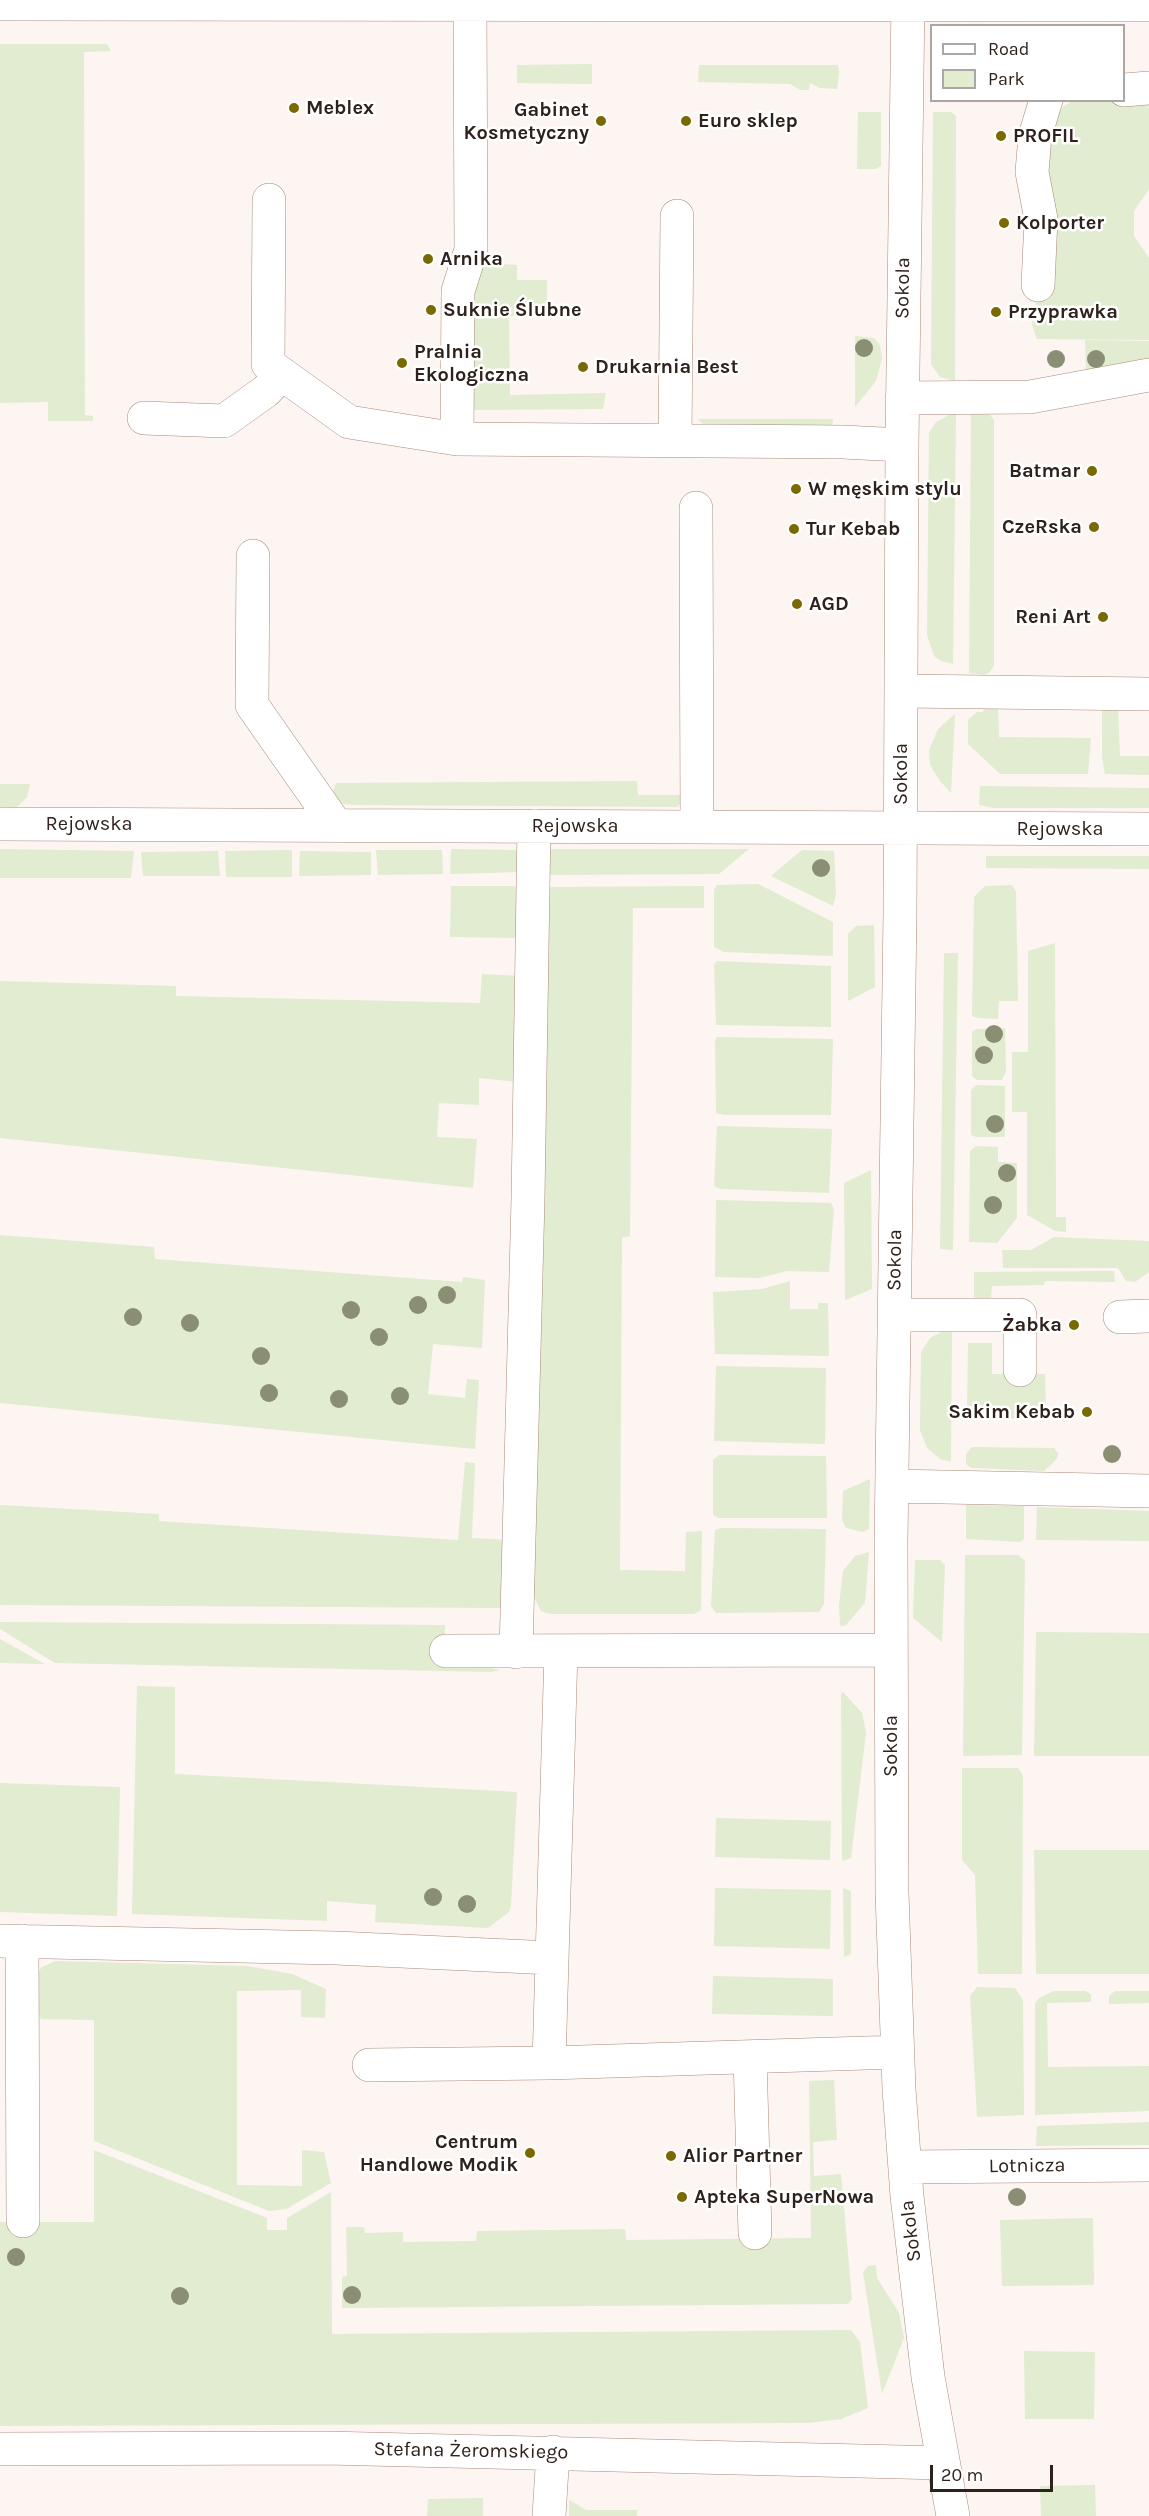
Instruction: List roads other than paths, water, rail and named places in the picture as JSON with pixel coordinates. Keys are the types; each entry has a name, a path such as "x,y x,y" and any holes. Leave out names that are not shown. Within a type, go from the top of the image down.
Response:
{"street":[{"path":"0,4 66,2 470,5 908,2 1063,15 1149,5"},
{"name":"Sokola","path":"908,2 902,445 901,829 892,1486 892,1893 904,2167 928,2377 952,2516"},
{"path":"457,439 458,291 471,250 470,5"},
{"path":"1125,90 1149,88"},
{"path":"1038,285 1041,219 1032,172 1035,136 1045,102"},
{"path":"269,200 268,364 349,423 457,439 843,442 902,445"},
{"path":"675,441 677,216"},
{"path":"144,418 224,421 266,391 282,374"},
{"path":"903,398 1030,397 1149,375"},
{"path":"696,508 697,826"},
{"path":"253,556 252,705 336,825"},
{"path":"902,691 1149,694"},
{"name":"Rejowska","path":"0,824 1149,829"},
{"path":"516,1652 528,1199 534,826"},
{"path":"894,1315 1020,1315 1020,1370"},
{"path":"892,1486 1149,1491"},
{"path":"446,1651 891,1650"},
{"path":"549,2063 561,1652"},
{"path":"23,2221 11,1941 336,1948 552,1958"},
{"path":"369,2065 549,2063 898,2052"},
{"path":"750,2057 755,2233"},
{"name":"Lotnicza","path":"904,2167 1149,2164"},
{"name":"Stefana Żeromskiego","path":"0,2449 327,2448 942,2463"},
{"path":"549,2516 553,2452"}],"place":[{"name":"Meblex","path":"294,108"},
{"name":"Gabinet Kosmetyczny","path":"601,121"},
{"name":"Euro sklep","path":"686,121"},
{"name":"PROFIL","path":"1001,136"},
{"name":"Kolporter","path":"1004,223"},
{"name":"Arnika","path":"428,259"},
{"name":"Suknie Ślubne","path":"431,310"},
{"name":"Przyprawka","path":"996,312"},
{"name":"Pralnia Ekologiczna","path":"402,363"},
{"name":"Drukarnia Best","path":"583,367"},
{"name":"Batmar","path":"1092,471"},
{"name":"W męskim stylu","path":"796,489"},
{"name":"CzeRska","path":"1094,527"},
{"name":"Tur Kebab","path":"794,529"},
{"name":"AGD","path":"797,604"},
{"name":"Reni Art","path":"1103,617"},
{"name":"Żabka","path":"1074,1325"},
{"name":"Sakim Kebab","path":"1087,1412"},
{"name":"Centrum Handlowe Modik","path":"530,2153"},
{"name":"Alior Partner","path":"671,2156"},
{"name":"Apteka SuperNowa","path":"682,2197"}]}
